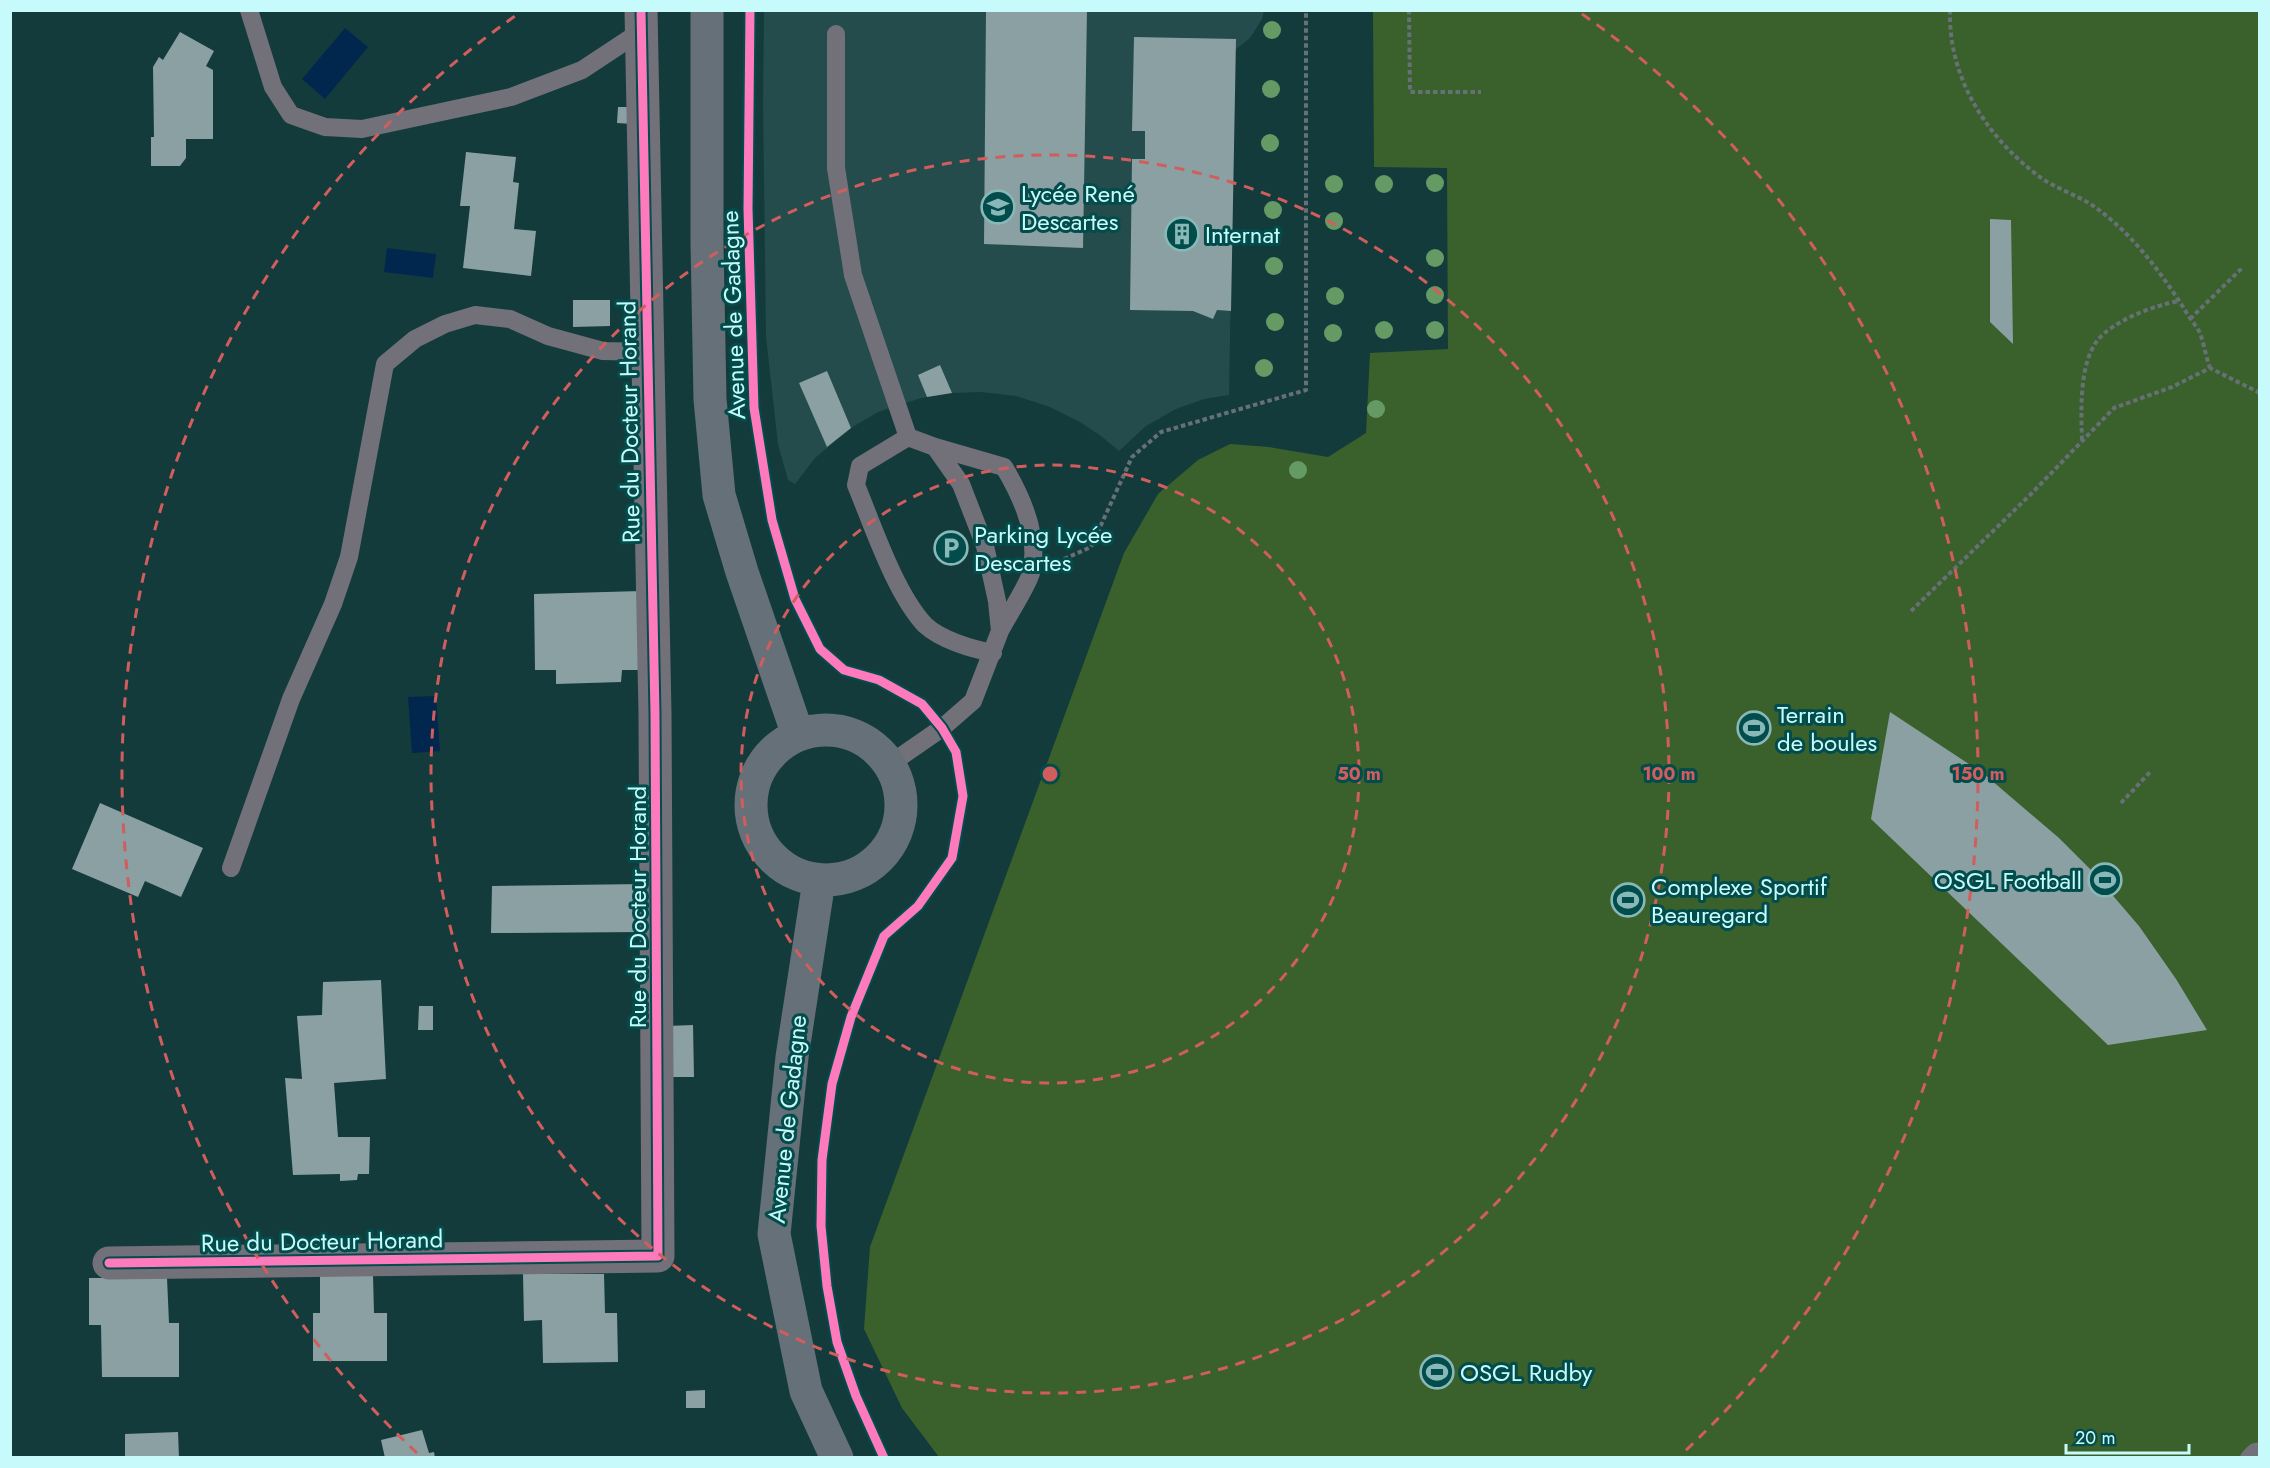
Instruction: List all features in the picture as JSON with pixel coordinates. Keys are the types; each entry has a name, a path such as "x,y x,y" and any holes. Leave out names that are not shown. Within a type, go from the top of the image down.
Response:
{"main road":[{"name":"Avenue de Gadagne","path":"707,10 709,363 719,495 742,572 798,735"},
{"path":"827,730 856,735 881,752 890,764 899,783 902,804 899,825 891,844 878,861 860,873 840,880 819,881 800,876 782,866 767,853 757,836 752,816 751,796 756,777 766,759 780,745 798,735 827,730"},
{"name":"Avenue de Gadagne","path":"819,881 792,1057 774,1234 806,1391 837,1458"}],"street":[{"name":"Rue du Docteur Horand","path":"109,1263 658,1256 655,738 641,20"}],"lane":[{"path":"249,10 273,87 291,115 325,127 362,129 511,97 582,70 641,20"},
{"path":"836,34 836,168 853,275 908,437"},
{"path":"231,868 291,699 333,604 349,557 385,364 415,339 445,324 475,315 510,318 548,336 603,351 647,352"},
{"path":"890,764 942,728 973,701 1000,631 1030,574 1032,545 1028,519 1018,490 1004,466 908,437"},
{"path":"908,437 860,466 856,485 905,599 927,627 964,647 993,653"},
{"path":"935,447 961,484 985,546 997,601 1000,631"},
{"path":"2249,1458 2259,1451"}],"path":[{"path":"1030,574 1091,547 1132,457 1161,432 1306,390 1306,10"},
{"path":"1409,10 1410,92 1481,92"},
{"path":"1950,10 1954,55 1965,89 1985,124 2037,175 2099,210 2108,218 2150,261 2179,301 2200,333 2210,368 2259,393"},
{"path":"2190,319 2242,268"},
{"path":"2082,440 2081,410 2084,372 2097,341 2137,314 2161,304 2179,301"},
{"path":"1911,610 2032,493 2114,408 2172,387 2210,368"},
{"path":"2121,803 2151,771"}],"shaded area":[{"name":"Lycée René Descartes","path":"764,11 1264,11 1262,19 1250,38 1235,50 1229,395 1204,399 1176,409 1146,426 1119,451 1080,422 1050,407 1016,396 981,392 952,393 921,398 878,412 851,428 815,458 795,484 788,480 778,444 766,337"}],"green space":[{"name":"Complexe Sportif Beauregard","path":"1373,11 2259,11 2259,1457 939,1457 902,1408 864,1329 870,1247 1124,553 1158,494 1198,460 1230,444 1269,447 1328,457 1366,433 1370,353 1448,349 1447,168 1374,167"}],"water":[{"path":"345,28 368,47 325,99 302,79"},
{"path":"387,248 436,254 433,278 384,272"},
{"path":"436,696 440,751 412,753 408,697"}],"building":[{"path":"986,10 1087,10 1083,248 984,244"},
{"path":"180,32 214,51 206,66 213,70 213,139 186,139 186,158 180,166 151,166 151,137 154,137 153,67 159,57 163,60"},
{"name":"Internat","path":"1134,37 1236,39 1231,311 1217,310 1213,319 1193,311 1130,310 1132,159 1145,159 1145,131 1132,131"},
{"path":"618,107 633,107 633,124 617,123"},
{"path":"466,152 516,157 513,182 519,183 514,229 536,231 531,276 463,268 470,206 460,206"},
{"path":"1990,219 2011,220 2013,344 1990,322"},
{"path":"573,300 610,300 610,326 573,327"},
{"path":"940,365 952,393 927,397 918,375"},
{"path":"827,371 851,428 827,447 799,383"},
{"path":"641,591 642,670 622,670 621,682 556,684 556,670 535,670 534,594"},
{"path":"1890,712 1984,774 2059,838 2090,869 2139,926 2176,979 2207,1030 2108,1045 1871,819"},
{"path":"100,803 203,848 181,897 145,881 138,897 72,869"},
{"path":"644,884 644,932 491,933 492,886"},
{"path":"381,980 386,1079 334,1083 338,1137 370,1137 369,1174 358,1174 357,1180 340,1181 340,1174 293,1175 285,1078 302,1079 297,1016 322,1015 323,982"},
{"path":"419,1006 433,1006 433,1030 418,1030"},
{"path":"693,1025 694,1077 668,1077 666,1026"},
{"path":"523,1274 604,1274 605,1313 617,1313 618,1362 543,1363 542,1320 524,1321"},
{"path":"373,1275 374,1313 387,1313 387,1361 313,1361 313,1313 320,1313 320,1276"},
{"path":"89,1278 167,1278 169,1323 179,1323 179,1377 102,1377 101,1325 89,1325"},
{"path":"705,1390 705,1408 686,1408 686,1391"},
{"path":"422,1430 429,1453 434,1452 435,1458 385,1458 381,1440"},
{"path":"178,1432 179,1458 125,1458 125,1434"}],"cycle path":[{"path":"109,1263 658,1256 655,714 641,10"},
{"path":"750,10 748,209 754,408 772,520 795,599 820,649 844,670 879,680 922,704 942,728 956,752 963,796 952,858 918,906 884,936 851,1017 832,1084 822,1160 821,1226 827,1286 837,1342 856,1396 884,1458"}],"place":[{"name":"Lycée René Descartes","path":"998,207"},
{"name":"Internat","path":"1182,234"},
{"name":"Parking Lycée Descartes","path":"951,548"},
{"name":"Terrain de boules","path":"1754,728"},
{"name":"OSGL Football","path":"2105,880"},
{"name":"Complexe Sportif Beauregard","path":"1628,900"},
{"name":"OSGL Rudby","path":"1437,1372"}]}
